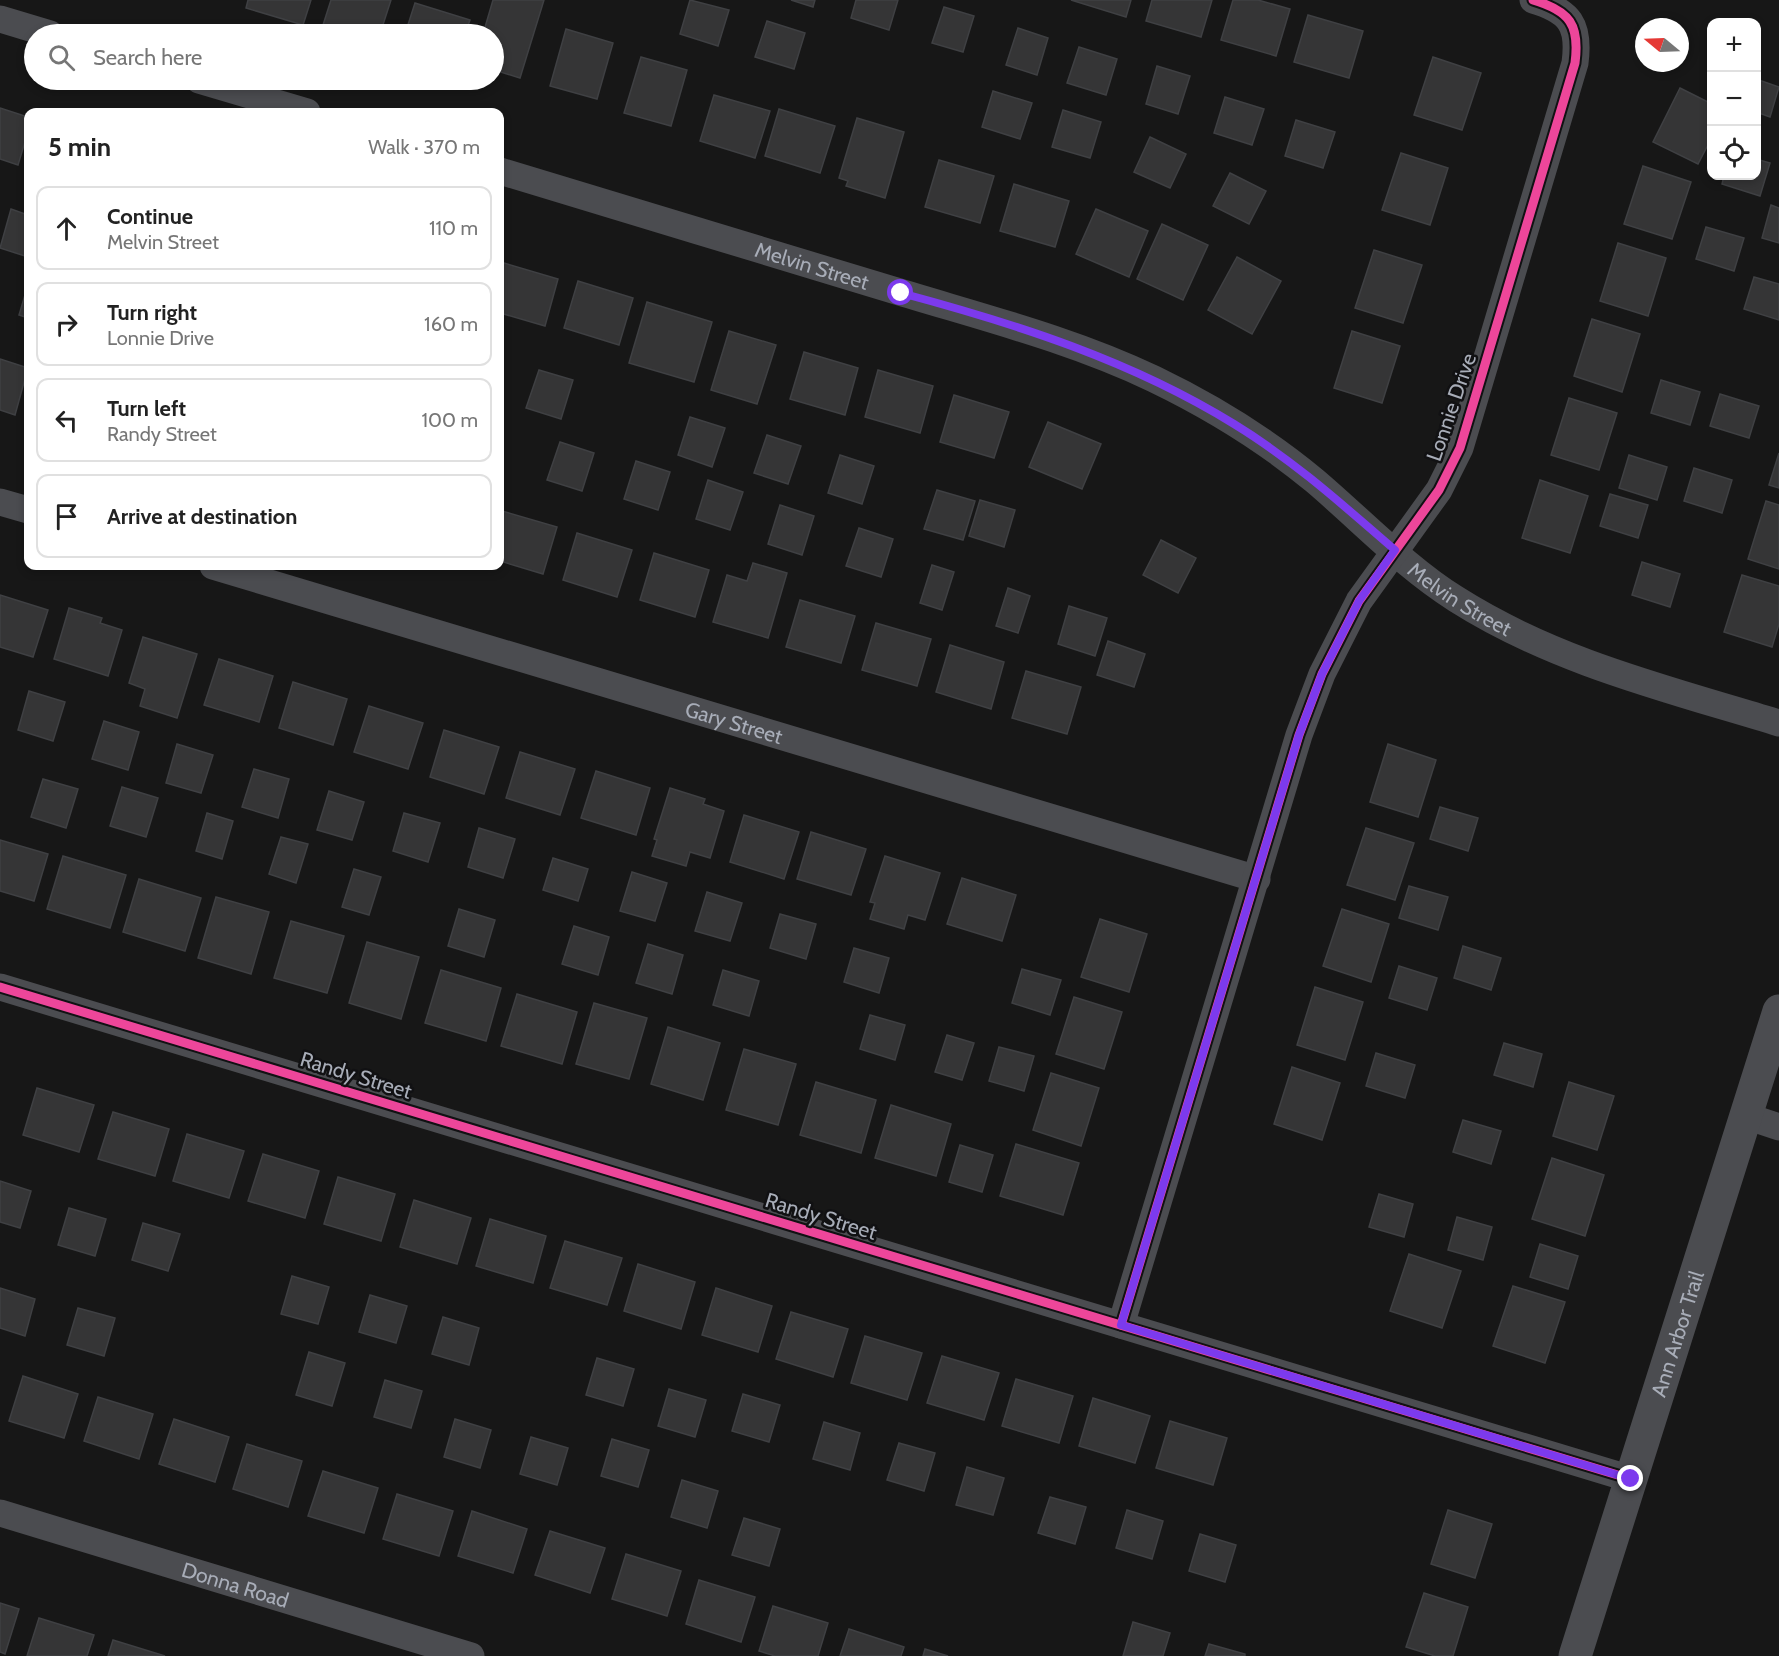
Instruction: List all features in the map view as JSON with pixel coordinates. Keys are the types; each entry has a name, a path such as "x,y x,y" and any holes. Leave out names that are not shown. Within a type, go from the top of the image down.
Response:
{"street":[{"name":"Lonnie Drive","path":"1121,1325 1299,735 1322,674 1359,601 1439,490 1460,448 1575,63 1577,44 1572,23 1560,10 1533,0"},
{"path":"0,19 24,26"},
{"path":"233,90 294,108"},
{"name":"Melvin Street","path":"504,172 977,313 1069,344 1154,380 1235,424 1311,478 1455,599 1541,645 1601,669 1779,723"},
{"path":"0,502 24,509"},
{"name":"Gary Street","path":"226,570 1257,879"},
{"name":"Randy Street","path":"0,987 1631,1479"},
{"name":"Ann Arbor Trail","path":"1575,1656 1779,1011"},
{"path":"1746,1116 1779,1127"},
{"name":"Donna Road","path":"0,1513 471,1656"}],"building":[{"path":"248,0 311,0 303,24 246,8"},
{"path":"331,0 391,0 383,24 323,24"},
{"path":"493,0 544,0 520,78 504,73 504,24 486,24"},
{"path":"690,0 729,10 718,46 680,34"},
{"path":"791,0 815,0 813,7"},
{"path":"856,0 898,0 889,30 851,18"},
{"path":"1071,0 1131,0 1126,17"},
{"path":"1152,0 1212,0 1201,37 1146,21"},
{"path":"1233,0 1258,0 1290,9 1276,56 1221,40"},
{"path":"415,3 470,20 469,24 408,24"},
{"path":"944,7 974,16 963,52 932,43"},
{"path":"1308,15 1363,31 1349,78 1294,62"},
{"path":"767,21 805,33 794,69 755,57"},
{"path":"1018,28 1048,38 1037,75 1006,65"},
{"path":"566,29 613,43 597,99 550,86"},
{"path":"1079,47 1117,59 1106,95 1067,83"},
{"path":"641,57 687,70 671,126 624,113"},
{"path":"1433,57 1481,73 1462,130 1414,115"},
{"path":"1157,66 1190,76 1178,114 1146,104"},
{"path":"1761,81 1779,87 1770,117 1761,114"},
{"path":"1680,88 1707,102 1707,147 1698,164 1653,142"},
{"path":"993,91 1032,103 1020,139 982,127"},
{"path":"714,95 770,111 755,158 700,141"},
{"path":"1225,97 1264,109 1252,145 1214,133"},
{"path":"0,108 24,116 24,145 18,165 0,159"},
{"path":"779,109 835,126 820,173 765,156"},
{"path":"1063,110 1101,122 1090,158 1052,147"},
{"path":"857,118 904,132 885,198 846,186 848,181 839,178"},
{"path":"1296,120 1335,132 1323,168 1285,156"},
{"path":"1150,137 1186,154 1170,188 1134,172"},
{"path":"1401,153 1448,168 1430,225 1382,210"},
{"path":"939,160 994,176 980,223 925,207"},
{"path":"1761,160 1770,163 1760,196 1722,184 1723,180 1761,180"},
{"path":"1643,166 1691,182 1672,239 1624,224"},
{"path":"1230,173 1266,191 1249,224 1213,206"},
{"path":"1014,184 1069,201 1055,247 1000,231"},
{"path":"1771,205 1779,208 1779,243 1762,238"},
{"path":"11,209 24,214 24,256 0,248"},
{"path":"1096,209 1148,231 1129,277 1076,254"},
{"path":"1162,224 1208,245 1183,300 1137,279"},
{"path":"1706,227 1744,238 1734,271 1696,259"},
{"path":"1618,243 1666,258 1648,316 1600,301"},
{"path":"1374,250 1422,265 1403,323 1355,308"},
{"path":"1237,257 1281,281 1252,334 1208,310"},
{"path":"504,263 558,279 545,326 504,314"},
{"path":"1754,277 1779,284 1779,320 1744,309"},
{"path":"578,281 633,298 619,345 564,328"},
{"path":"24,298 24,317 19,315"},
{"path":"647,302 712,322 694,382 629,363"},
{"path":"1592,319 1640,334 1622,392 1574,376"},
{"path":"729,331 776,345 757,404 711,390"},
{"path":"1352,331 1400,346 1382,403 1334,388"},
{"path":"804,352 858,368 845,415 790,399"},
{"path":"0,359 24,367 24,382 15,415 0,410"},
{"path":"539,370 573,380 561,419 526,408"},
{"path":"878,370 933,386 920,433 865,417"},
{"path":"1661,380 1700,392 1690,425 1651,413"},
{"path":"1720,394 1759,406 1749,438 1710,426"},
{"path":"954,395 1009,412 994,458 940,442"},
{"path":"1569,398 1617,413 1599,470 1551,455"},
{"path":"690,417 725,428 712,467 678,455"},
{"path":"1048,422 1101,444 1082,489 1029,467"},
{"path":"767,435 801,446 788,484 754,473"},
{"path":"560,442 594,453 582,491 547,480"},
{"path":"1779,453 1779,488 1769,485"},
{"path":"840,455 874,466 862,504 828,493"},
{"path":"1629,455 1667,467 1657,500 1619,488"},
{"path":"636,461 670,472 658,510 624,499"},
{"path":"1694,468 1732,480 1722,513 1684,501"},
{"path":"708,480 743,492 730,530 696,519"},
{"path":"1540,480 1588,496 1570,553 1522,538"},
{"path":"937,490 975,501 963,540 924,529"},
{"path":"1610,494 1648,505 1638,538 1600,526"},
{"path":"980,500 1015,510 1004,547 969,536"},
{"path":"1766,501 1779,505 1779,569 1748,559"},
{"path":"780,505 814,516 802,555 768,544"},
{"path":"504,512 557,527 543,574 504,562"},
{"path":"859,528 893,539 881,577 846,566"},
{"path":"577,533 632,550 617,597 563,580"},
{"path":"1161,540 1196,558 1178,593 1143,575"},
{"path":"654,553 709,570 695,617 640,600"},
{"path":"1642,562 1680,574 1670,607 1632,595"},
{"path":"753,563 787,573 768,638 713,622 727,575 747,581"},
{"path":"932,565 954,572 942,610 920,603"},
{"path":"1742,575 1779,586 1779,624 1772,647 1724,632"},
{"path":"1008,588 1030,596 1018,633 996,626"},
{"path":"0,595 48,610 33,657 0,647"},
{"path":"800,600 855,616 841,663 786,647"},
{"path":"1069,606 1107,618 1095,656 1058,644"},
{"path":"69,608 102,618 100,623 122,630 108,676 54,659"},
{"path":"876,623 931,639 917,686 862,670"},
{"path":"143,637 197,654 177,718 140,706 145,689 129,683"},
{"path":"1108,641 1145,654 1134,687 1097,675"},
{"path":"950,645 1004,662 991,709 936,692"},
{"path":"219,659 273,676 259,722 204,705"},
{"path":"1026,671 1081,687 1067,734 1012,718"},
{"path":"293,682 347,699 333,745 279,728"},
{"path":"29,691 65,702 53,741 18,730"},
{"path":"369,706 423,723 408,769 354,752"},
{"path":"104,721 139,732 128,770 92,759"},
{"path":"444,730 499,747 484,794 430,777"},
{"path":"177,744 213,755 201,793 166,783"},
{"path":"1388,744 1436,760 1418,817 1370,802"},
{"path":"520,752 575,769 560,815 506,798"},
{"path":"254,769 289,779 278,818 242,807"},
{"path":"596,771 650,788 636,835 581,818"},
{"path":"43,779 78,789 66,828 31,817"},
{"path":"122,787 158,798 146,837 110,826"},
{"path":"670,788 705,799 703,804 724,811 710,858 690,852 686,866 652,856 657,840 654,839"},
{"path":"329,791 364,802 352,840 317,830"},
{"path":"1440,807 1478,818 1468,851 1430,839"},
{"path":"207,813 233,821 222,859 196,851"},
{"path":"404,813 440,823 428,862 393,851"},
{"path":"744,815 799,832 784,879 730,862"},
{"path":"479,828 515,839 503,878 468,867"},
{"path":"1366,828 1414,843 1395,900 1347,885"},
{"path":"811,832 866,849 851,895 797,879"},
{"path":"281,837 308,844 296,883 269,874"},
{"path":"0,840 48,854 34,901 0,891"},
{"path":"63,856 126,875 110,928 47,909"},
{"path":"885,856 940,873 925,920 908,915 904,929 870,919 875,903 870,902"},
{"path":"553,858 588,869 578,901 543,890"},
{"path":"354,869 381,877 369,915 342,907"},
{"path":"632,872 667,883 655,921 620,911"},
{"path":"962,878 1016,895 1002,941 947,924"},
{"path":"139,879 201,898 185,951 123,932"},
{"path":"1409,886 1448,897 1438,930 1399,918"},
{"path":"707,892 742,903 730,941 695,931"},
{"path":"216,897 269,912 251,974 198,958"},
{"path":"459,909 495,920 484,957 448,946"},
{"path":"1342,909 1389,924 1371,982 1323,966"},
{"path":"780,914 816,924 806,959 770,948"},
{"path":"1100,919 1147,934 1129,992 1081,977"},
{"path":"291,921 344,936 327,993 274,978"},
{"path":"574,926 609,937 598,975 562,964"},
{"path":"367,942 419,957 401,1019 349,1003"},
{"path":"648,944 683,955 672,994 636,983"},
{"path":"1463,946 1501,958 1491,990 1454,978"},
{"path":"854,948 889,958 879,993 844,982"},
{"path":"1399,966 1437,978 1427,1010 1389,998"},
{"path":"1022,969 1061,980 1050,1015 1012,1003"},
{"path":"441,970 501,988 486,1041 425,1023"},
{"path":"723,970 759,981 749,1016 713,1005"},
{"path":"1315,987 1363,1002 1345,1060 1297,1045"},
{"path":"517,994 577,1012 562,1064 501,1046"},
{"path":"1074,997 1122,1012 1104,1069 1056,1054"},
{"path":"594,1003 647,1018 629,1079 576,1064"},
{"path":"870,1015 905,1025 895,1060 860,1049"},
{"path":"668,1027 720,1043 703,1100 651,1084"},
{"path":"947,1035 974,1043 962,1080 935,1072"},
{"path":"1504,1043 1542,1054 1533,1087 1494,1075"},
{"path":"999,1047 1034,1056 1024,1091 989,1081"},
{"path":"744,1049 796,1064 778,1125 726,1110"},
{"path":"1376,1053 1415,1065 1405,1098 1366,1086"},
{"path":"1292,1067 1340,1083 1322,1140 1274,1124"},
{"path":"1051,1073 1099,1088 1081,1146 1033,1130"},
{"path":"816,1082 876,1100 861,1153 800,1135"},
{"path":"1569,1082 1614,1096 1597,1150 1553,1136"},
{"path":"37,1088 94,1105 79,1152 23,1135"},
{"path":"891,1105 951,1124 936,1176 875,1158"},
{"path":"113,1112 169,1129 155,1176 98,1159"},
{"path":"1463,1120 1501,1131 1491,1164 1453,1152"},
{"path":"187,1134 244,1151 229,1198 173,1181"},
{"path":"1016,1144 1079,1163 1063,1215 1000,1196"},
{"path":"960,1145 993,1155 982,1192 949,1182"},
{"path":"263,1154 319,1171 305,1218 248,1201"},
{"path":"1552,1158 1604,1175 1585,1236 1532,1219"},
{"path":"338,1177 395,1194 381,1241 324,1224"},
{"path":"0,1181 31,1191 20,1228 0,1222"},
{"path":"1379,1194 1413,1204 1404,1237 1369,1227"},
{"path":"414,1200 471,1218 457,1264 400,1247"},
{"path":"69,1208 106,1219 95,1256 58,1245"},
{"path":"1457,1217 1492,1227 1483,1260 1448,1250"},
{"path":"490,1219 546,1236 533,1283 476,1266"},
{"path":"143,1223 180,1234 168,1271 132,1260"},
{"path":"565,1241 622,1258 607,1305 550,1288"},
{"path":"1540,1244 1578,1256 1568,1289 1530,1277"},
{"path":"1409,1254 1461,1271 1442,1328 1390,1311"},
{"path":"638,1264 695,1282 681,1329 624,1311"},
{"path":"292,1276 329,1287 318,1324 281,1314"},
{"path":"1513,1286 1565,1302 1545,1363 1493,1346"},
{"path":"0,1288 35,1299 25,1336 0,1328"},
{"path":"716,1288 772,1306 758,1352 702,1335"},
{"path":"370,1295 407,1306 396,1343 359,1332"},
{"path":"78,1308 115,1318 104,1356 67,1345"},
{"path":"791,1312 848,1329 833,1377 776,1359"},
{"path":"443,1317 479,1328 469,1365 432,1354"},
{"path":"865,1336 922,1353 907,1400 851,1383"},
{"path":"309,1352 345,1363 332,1406 296,1395"},
{"path":"942,1356 999,1373 984,1420 927,1403"},
{"path":"597,1358 634,1369 623,1406 586,1395"},
{"path":"23,1376 78,1394 64,1438 9,1421"},
{"path":"1016,1379 1073,1396 1059,1443 1002,1426"},
{"path":"385,1380 422,1391 411,1428 374,1417"},
{"path":"669,1389 706,1400 695,1437 658,1426"},
{"path":"743,1394 780,1405 769,1442 732,1431"},
{"path":"98,1397 153,1414 139,1459 84,1441"},
{"path":"1093,1398 1150,1416 1135,1463 1079,1446"},
{"path":"174,1419 229,1437 215,1482 159,1464"},
{"path":"455,1419 491,1430 480,1468 444,1457"},
{"path":"1170,1421 1227,1438 1213,1485 1156,1468"},
{"path":"824,1422 860,1433 850,1470 813,1459"},
{"path":"531,1437 568,1448 557,1485 520,1474"},
{"path":"612,1439 649,1450 638,1487 601,1476"},
{"path":"899,1443 935,1453 924,1491 887,1480"},
{"path":"247,1444 302,1461 288,1507 233,1489"},
{"path":"967,1467 1004,1478 993,1515 956,1505"},
{"path":"323,1471 378,1488 364,1533 308,1516"},
{"path":"682,1480 718,1491 707,1528 671,1517"},
{"path":"397,1494 453,1511 439,1556 383,1539"},
{"path":"1050,1497 1086,1507 1075,1544 1038,1533"},
{"path":"1127,1510 1163,1521 1152,1559 1116,1548"},
{"path":"1448,1510 1492,1524 1475,1578 1431,1564"},
{"path":"472,1511 527,1529 513,1573 458,1556"},
{"path":"744,1518 780,1529 769,1566 732,1555"},
{"path":"550,1531 605,1548 590,1593 535,1575"},
{"path":"1200,1534 1236,1545 1225,1582 1189,1571"},
{"path":"626,1554 681,1571 667,1616 612,1599"},
{"path":"699,1580 755,1597 741,1642 686,1624"},
{"path":"1424,1593 1468,1607 1453,1656 1435,1656 1406,1647"},
{"path":"0,1603 19,1609 5,1654 0,1652"},
{"path":"773,1606 828,1623 818,1656 775,1656 759,1651"},
{"path":"39,1618 94,1635 87,1656 27,1656"},
{"path":"1133,1622 1170,1633 1163,1656 1123,1656"},
{"path":"849,1629 904,1647 901,1656 840,1656"},
{"path":"113,1640 165,1656 108,1656"},
{"path":"1209,1644 1245,1654 1245,1656 1205,1656"},
{"path":"925,1649 948,1656 923,1656"}],"cycle path":[{"path":"1121,1325 1299,735 1322,674 1359,601 1439,490 1460,448 1575,63 1576,39 1570,21 1556,9 1533,0"},
{"path":"0,987 1631,1479"}],"route":[{"path":"901,293 977,313 1069,344 1154,380 1235,424 1311,478 1395,550 1359,601 1322,674 1299,735 1121,1325 1631,1479"}]}
